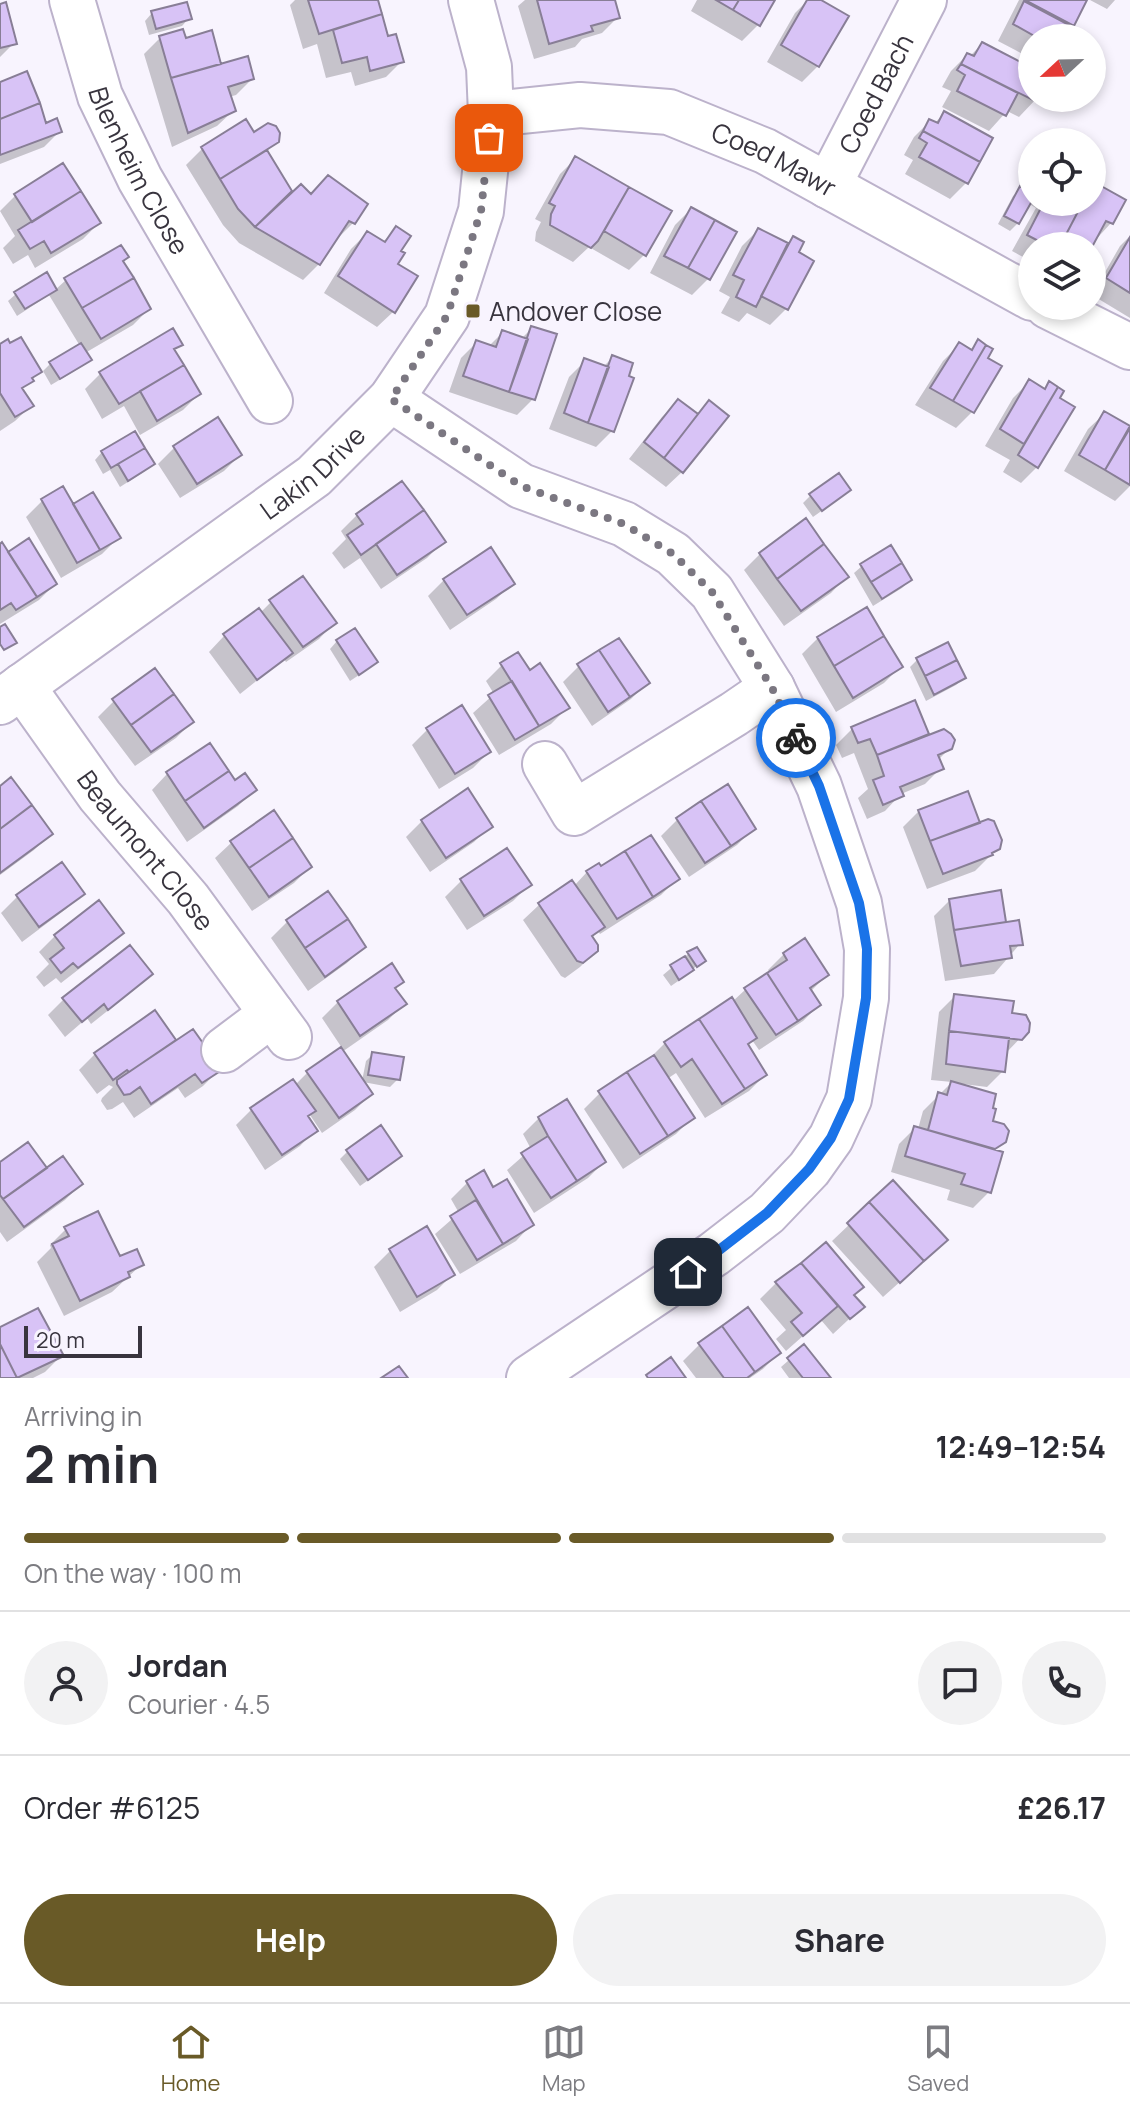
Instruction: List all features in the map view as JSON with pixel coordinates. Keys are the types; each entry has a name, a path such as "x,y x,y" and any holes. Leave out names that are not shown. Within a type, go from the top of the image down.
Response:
{"street":[{"name":"Blenheim Close","path":"72,0 100,96 140,179 270,401"},
{"name":"Lakin Drive","path":"11,694 314,476 391,399 447,316 481,211 491,114 489,67 471,0"},
{"name":"Coed Bach","path":"828,186 924,0"},
{"name":"Coed Mawr","path":"491,114 580,105 669,112 765,151 1018,290"},
{"path":"1076,320 1130,347"},
{"path":"391,399 521,486 624,524 673,554 712,592 772,688 819,786 859,903 867,949 866,998 849,1099 831,1138 809,1169 767,1213 714,1254 529,1378"},
{"path":"545,764 574,813 772,688"},
{"name":"Beaumont Close","path":"11,694 188,899 280,1025 224,1050"}],"building":[{"path":"308,0 378,0 382,14 319,34"},
{"path":"537,0 615,0 620,18 591,26 593,31 549,44"},
{"path":"716,0 739,0 733,10"},
{"path":"739,0 775,0 760,26 733,10"},
{"path":"807,0 821,0 849,16 819,67 781,45"},
{"path":"1025,0 1087,0 1075,24"},
{"path":"1024,1 1067,24 1018,24 1018,27 1013,24"},
{"path":"6,2 17,44 0,48 0,4"},
{"path":"187,2 192,19 156,29 151,11"},
{"path":"382,14 388,36 396,34 404,62 370,71 367,57 342,63 333,30"},
{"path":"183,29 186,38 212,30 221,64 171,78 159,36"},
{"path":"982,42 1018,61 1018,92 961,64 967,53 974,56"},
{"path":"248,56 254,79 228,87 236,111 188,133 171,78"},
{"path":"961,64 1018,93 1006,116 957,91 965,75 957,70"},
{"path":"27,71 40,103 0,119 0,82"},
{"path":"40,103 46,123 57,118 62,132 0,155 0,119"},
{"path":"944,111 993,138 980,162 923,131 929,119 938,123"},
{"path":"246,119 254,132 268,123 276,126 280,133 279,142 220,179 201,147"},
{"path":"923,131 980,162 968,184 919,157 927,143 919,138"},
{"path":"267,150 292,191 255,227 238,209 220,179"},
{"path":"575,156 629,187 591,248 550,225 555,206 549,203"},
{"path":"63,163 81,191 32,222 14,194"},
{"path":"328,175 368,204 355,224 349,221 320,265 255,227 301,184 311,194"},
{"path":"629,187 672,211 646,256 604,231"},
{"path":"1106,189 1126,200 1113,224 1106,221 1100,232 1067,232 1076,216 1106,216"},
{"path":"1018,190 1018,216 1024,216 1019,224 1004,216"},
{"path":"81,191 101,223 51,253 44,241 30,249 18,230"},
{"path":"691,207 715,220 688,268 664,256"},
{"path":"1037,216 1076,216 1067,232 1029,232"},
{"path":"715,220 737,232 710,280 688,268"},
{"path":"396,226 411,236 401,251 405,253 398,264 418,276 395,313 338,276 367,231 385,242"},
{"path":"758,228 788,243 756,307 736,297 744,280 733,275"},
{"path":"793,236 804,242 799,252 814,261 788,310 761,296"},
{"path":"1130,237 1130,293 1106,278"},
{"path":"121,245 129,257 123,261 134,278 82,308 64,278"},
{"path":"47,272 57,290 25,309 14,292"},
{"path":"134,278 151,309 101,339 82,308"},
{"path":"531,326 557,334 535,400 509,392"},
{"path":"173,328 183,345 174,349 184,365 119,404 99,372"},
{"path":"502,330 528,339 509,392 463,376 476,340 496,347"},
{"path":"21,337 42,372 22,388 34,406 15,417 0,393 0,344"},
{"path":"978,339 986,345 953,401 930,388 959,342 972,350"},
{"path":"81,343 92,360 60,379 49,362"},
{"path":"986,345 993,349 988,358 1002,366 974,413 953,401"},
{"path":"612,355 633,363 629,376 634,378 614,432 588,423"},
{"path":"584,358 609,367 588,423 564,413"},
{"path":"184,365 201,394 157,421 140,391"},
{"path":"1029,379 1045,389 1049,381 1058,387 1024,444 1000,429"},
{"path":"1058,387 1064,391 1060,398 1075,407 1038,468 1018,455"},
{"path":"678,399 698,414 664,458 644,442"},
{"path":"709,400 729,416 683,473 664,458"},
{"path":"1104,411 1130,426 1105,470 1079,455"},
{"path":"218,417 242,455 197,484 173,446"},
{"path":"1130,428 1130,485 1105,470"},
{"path":"135,431 145,448 111,468 101,451"},
{"path":"145,448 155,464 128,481 118,464"},
{"path":"839,473 851,490 822,511 809,494"},
{"path":"402,481 424,510 361,555 347,535 363,524 356,514"},
{"path":"63,486 100,550 77,563 41,499"},
{"path":"93,492 121,538 100,550 73,504"},
{"path":"424,510 446,542 397,575 376,544"},
{"path":"806,518 824,544 777,579 759,553"},
{"path":"29,538 57,584 37,597 8,552"},
{"path":"2,542 37,597 16,610 11,603 0,610"},
{"path":"824,544 849,577 801,611 777,579"},
{"path":"891,545 902,563 871,582 860,564"},
{"path":"491,547 515,584 467,615 443,579"},
{"path":"902,563 912,580 882,599 871,582"},
{"path":"303,576 337,623 303,647 269,600"},
{"path":"867,607 884,636 834,666 817,637"},
{"path":"259,608 293,653 257,680 223,634"},
{"path":"5,624 17,643 4,650 0,644 0,627"},
{"path":"355,628 378,662 359,675 336,640"},
{"path":"884,636 903,667 853,698 834,666"},
{"path":"619,638 650,683 630,697 599,650"},
{"path":"948,642 957,660 925,676 916,658"},
{"path":"599,650 630,697 608,712 577,664"},
{"path":"518,652 530,670 540,663 570,708 539,726 500,663"},
{"path":"957,660 966,678 934,695 925,676"},
{"path":"155,668 174,694 131,725 112,699"},
{"path":"512,681 539,726 515,740 488,695"},
{"path":"174,694 194,722 151,752 131,725"},
{"path":"915,700 929,734 877,755 870,739 858,743 851,727"},
{"path":"462,705 491,752 455,774 426,728"},
{"path":"944,729 955,740 952,749 938,755 944,769 900,787 904,796 883,805 873,780 884,776 877,755"},
{"path":"210,743 229,771 185,801 166,772"},
{"path":"229,771 235,780 245,773 257,790 204,828 185,801"},
{"path":"11,777 32,805 0,829 0,786"},
{"path":"728,784 756,829 731,846 701,801"},
{"path":"468,788 493,827 446,858 421,820"},
{"path":"968,791 980,823 930,841 918,810"},
{"path":"701,801 731,846 705,863 676,818"},
{"path":"32,805 53,834 0,873 0,829"},
{"path":"274,810 293,838 249,868 230,841"},
{"path":"988,819 994,821 1002,840 1000,849 993,855 943,874 930,841"},
{"path":"651,835 680,879 653,897 625,851"},
{"path":"293,838 312,867 269,897 249,868"},
{"path":"507,848 532,885 484,916 460,879"},
{"path":"625,851 653,897 617,919 586,871"},
{"path":"62,862 85,894 39,927 16,895"},
{"path":"572,880 605,927 592,936 598,951 583,963 577,961 538,903"},
{"path":"1001,890 1006,922 954,930 949,899"},
{"path":"328,891 348,919 305,948 286,920"},
{"path":"99,900 124,933 78,968 73,963 61,973 50,959 64,948 54,935"},
{"path":"348,919 366,947 325,977 305,948"},
{"path":"1019,920 1023,945 1010,946 1012,958 961,966 954,930"},
{"path":"805,938 829,975 810,988 821,1005 798,1021 767,973 787,960 783,953"},
{"path":"130,945 153,974 108,1010 104,1004 82,1022 62,998"},
{"path":"697,947 706,961 697,967 687,952"},
{"path":"685,956 694,970 679,980 670,965"},
{"path":"392,963 404,982 395,988 407,1004 360,1036 337,1001"},
{"path":"767,973 798,1021 776,1035 744,988"},
{"path":"954,994 1014,1001 1012,1013 1026,1015 1030,1023 1029,1032 1022,1040 949,1031"},
{"path":"732,997 757,1038 748,1044 767,1075 745,1089 699,1019"},
{"path":"155,1010 176,1040 113,1080 94,1053"},
{"path":"699,1019 745,1089 722,1104 692,1059 681,1067 664,1042"},
{"path":"193,1029 222,1070 202,1083 195,1074 151,1104 140,1087 124,1095 117,1080"},
{"path":"949,1031 1009,1038 1005,1072 946,1064"},
{"path":"341,1047 373,1094 339,1118 306,1071"},
{"path":"372,1052 404,1057 400,1080 368,1075"},
{"path":"654,1055 695,1118 668,1136 627,1072"},
{"path":"627,1072 668,1136 640,1154 598,1091"},
{"path":"293,1079 316,1111 308,1116 318,1131 282,1155 250,1108"},
{"path":"951,1081 996,1094 993,1121 1004,1124 1009,1131 1006,1142 995,1149 928,1130 938,1092 947,1095"},
{"path":"567,1099 606,1162 577,1181 538,1117"},
{"path":"381,1125 402,1156 368,1180 346,1150"},
{"path":"914,1126 1003,1152 991,1193 961,1184 965,1174 905,1156"},
{"path":"548,1136 577,1181 551,1198 521,1153"},
{"path":"28,1142 47,1168 3,1199 0,1195 0,1162"},
{"path":"63,1156 83,1184 24,1227 3,1199"},
{"path":"484,1170 493,1187 507,1179 534,1225 503,1244 466,1181"},
{"path":"893,1180 948,1240 924,1261 869,1202"},
{"path":"476,1200 503,1244 477,1260 450,1216"},
{"path":"869,1202 924,1261 900,1283 847,1223"},
{"path":"98,1211 120,1256 137,1249 144,1265 128,1272 130,1277 80,1301 52,1244 69,1236 64,1227"},
{"path":"427,1226 455,1275 417,1297 389,1249"},
{"path":"826,1242 864,1287 854,1295 865,1307 850,1319 801,1263"},
{"path":"801,1263 838,1306 803,1336 791,1322 802,1313 775,1282"},
{"path":"748,1307 781,1353 755,1372 722,1326"},
{"path":"38,1308 64,1356 17,1378 0,1344 0,1327"},
{"path":"722,1326 755,1372 747,1378 724,1378 698,1343"},
{"path":"0,1344 17,1378 0,1378"},
{"path":"804,1344 831,1378 803,1378 787,1358"},
{"path":"671,1357 686,1378 648,1378 646,1375"},
{"path":"399,1366 408,1378 381,1378"}],"way so far":[{"path":"489,138 481,211 447,316 391,399 521,486 624,524 673,554 712,592 772,688 796,738"}],"place":[{"name":"Andover Close","path":"473,311"}],"route":[{"path":"688,1272 767,1213 809,1169 831,1138 849,1099 866,998 867,949 859,903 819,786 796,738"}]}
